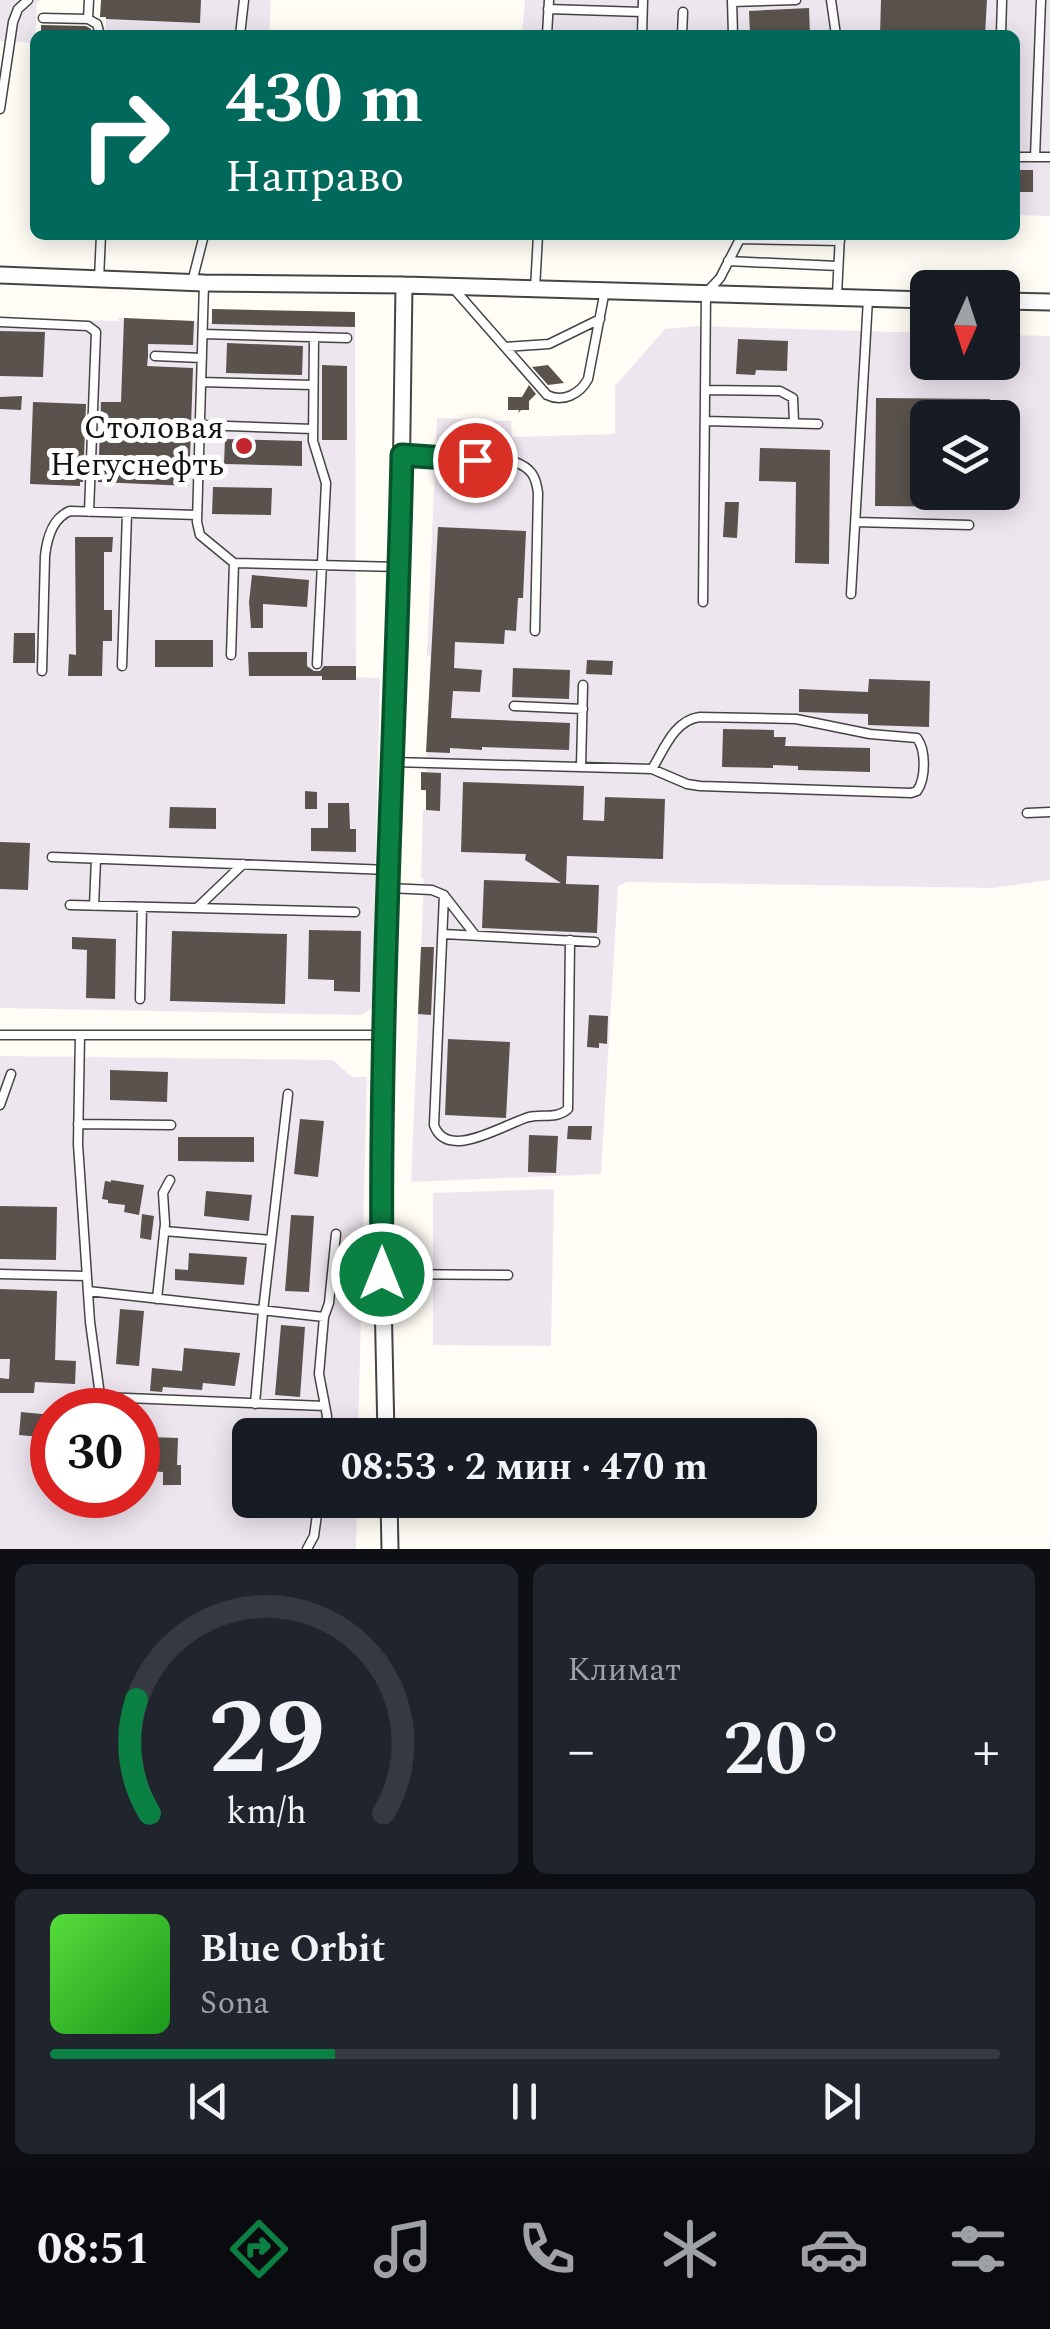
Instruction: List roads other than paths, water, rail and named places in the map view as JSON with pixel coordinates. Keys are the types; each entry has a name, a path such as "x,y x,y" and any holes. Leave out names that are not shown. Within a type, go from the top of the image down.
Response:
{"street":[{"path":"0,276 910,299"},
{"path":"386,1418 383,1035 400,568 404,284"},
{"path":"1020,302 1050,302"},
{"path":"389,1518 390,1549"}],"lane":[{"path":"0,109 13,22 18,9 28,0"},
{"path":"88,0 88,19"},
{"path":"241,30 244,0"},
{"path":"642,30 643,0"},
{"path":"733,30 732,1 796,0"},
{"path":"831,0 835,30"},
{"path":"1002,0 1002,30"},
{"path":"1035,157 1040,0"},
{"path":"547,30 549,4 642,12"},
{"path":"682,30 683,12"},
{"path":"43,18 88,19 98,30"},
{"path":"1037,94 1050,94"},
{"path":"1020,156 1050,157"},
{"path":"99,279 101,240"},
{"path":"203,240 198,283 203,334 197,516 200,536 234,563 400,568"},
{"path":"535,288 538,240"},
{"path":"703,602 706,294 741,240"},
{"path":"837,297 840,240"},
{"path":"728,261 838,266"},
{"path":"451,286 547,395 554,398 580,390 588,379 605,290"},
{"path":"851,594 868,298"},
{"path":"505,347 549,344 600,319"},
{"path":"0,322 88,326 96,332 89,512"},
{"path":"203,334 346,338"},
{"path":"314,337 312,428 326,482 316,664"},
{"path":"156,356 202,358"},
{"path":"201,382 313,385"},
{"path":"705,390 788,393 793,398 794,423"},
{"path":"704,422 818,424"},
{"path":"200,425 312,428"},
{"path":"402,455 515,462 532,473 538,493 535,631"},
{"path":"42,672 46,544 56,520 70,511 197,516"},
{"path":"122,666 128,513"},
{"path":"856,522 969,524"},
{"path":"230,655 234,563"},
{"path":"581,768 583,685"},
{"path":"514,706 583,709"},
{"path":"394,762 652,770 700,786 911,793 917,791 922,781 923,747 910,736 870,734 796,720 690,718 678,728 652,770"},
{"path":"1026,813 1050,812"},
{"path":"52,857 389,870"},
{"path":"94,906 96,858"},
{"path":"197,908 244,864"},
{"path":"388,888 432,890 444,895 476,936"},
{"path":"444,895 434,1126 441,1138 466,1141 526,1118 562,1115 568,1110 570,940"},
{"path":"70,905 355,912"},
{"path":"140,999 142,907"},
{"path":"442,934 595,942"},
{"path":"0,1035 383,1035"},
{"path":"80,1035 78,1124 92,1337 100,1388"},
{"path":"0,1105 11,1074"},
{"path":"255,1404 288,1094"},
{"path":"78,1124 171,1125"},
{"path":"157,1299 164,1230 163,1193 170,1180"},
{"path":"164,1230 271,1240"},
{"path":"327,1418 319,1374 336,1234"},
{"path":"0,1274 87,1276"},
{"path":"382,1274 508,1276"},
{"path":"88,1290 324,1317"},
{"path":"160,1400 324,1406"},
{"path":"306,1549 314,1536 316,1518"}],"place":[{"name":"Столовая Негуснефть","path":"244,446"}]}
